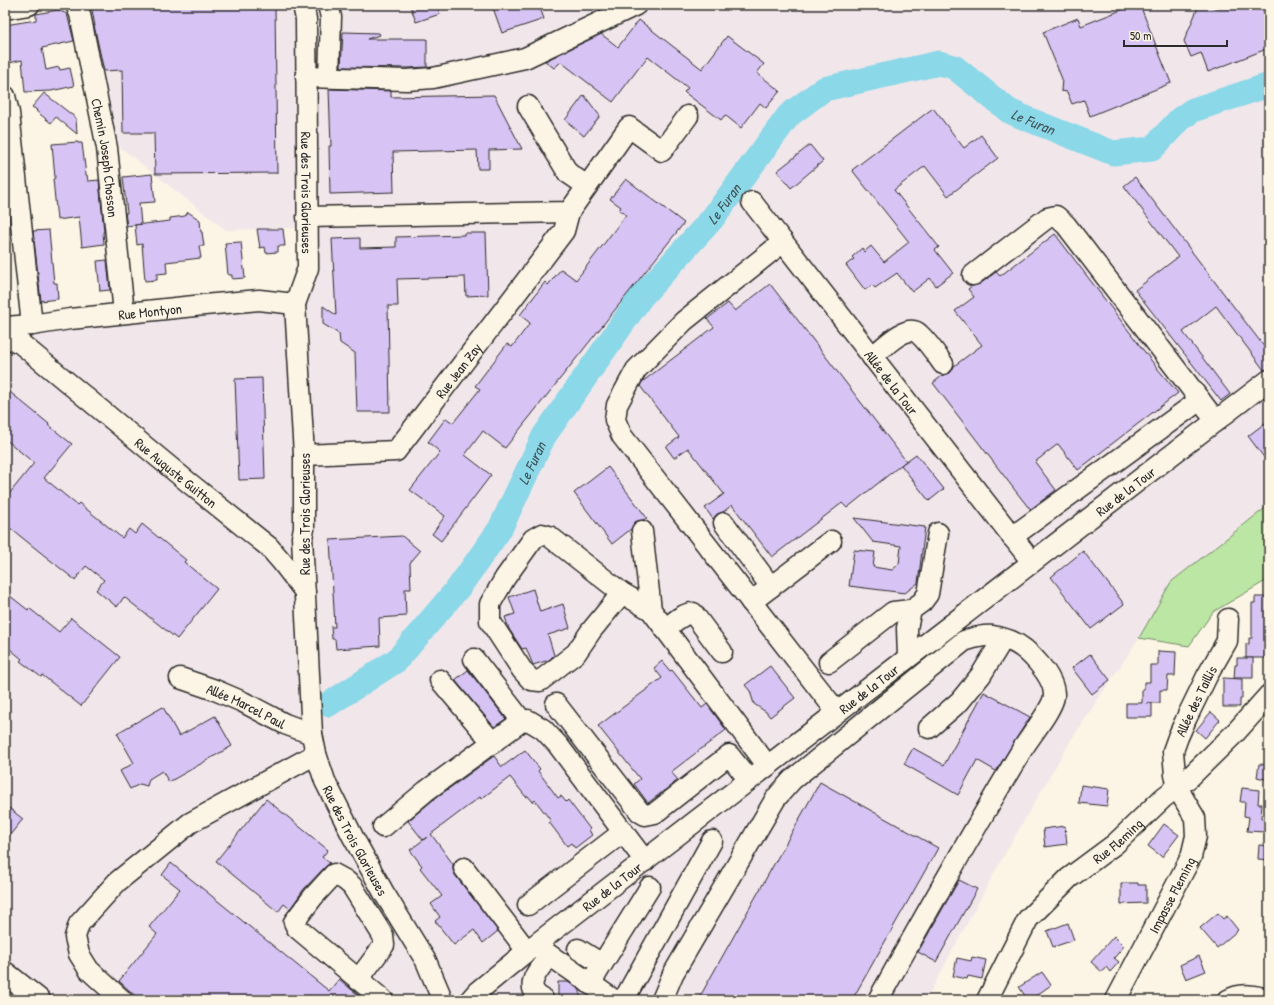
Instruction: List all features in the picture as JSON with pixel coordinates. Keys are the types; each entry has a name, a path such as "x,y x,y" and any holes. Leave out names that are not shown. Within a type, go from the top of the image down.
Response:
{"highway":[{"path":"5,973 39,1000"}],"street":[{"path":"5,10 29,5"},
{"name":"Chemin Joseph Chosson","path":"76,5 80,14 107,148 124,313"},
{"name":"Rue des Trois Glorieuses","path":"304,5 306,19 308,268 295,304 304,455 304,529 302,537 312,734 316,754 325,781 353,838 384,893 426,961 434,997"},
{"path":"328,5 331,17 329,78"},
{"path":"306,77 407,80 433,78 525,58 636,5"},
{"path":"5,96 9,113 32,325"},
{"path":"528,106 568,173 587,186"},
{"name":"Rue Jean Zay","path":"304,455 396,451 564,231 569,212 629,127 662,151 688,116"},
{"name":"Allée de la Tour","path":"752,202 1032,562"},
{"path":"307,217 569,212"},
{"path":"973,275 1047,218 1056,216 1066,225 1216,421"},
{"path":"783,242 684,321 636,370 617,405 615,420 622,436 837,712"},
{"name":"Rue Montyon","path":"5,327 124,313 259,300 295,304"},
{"path":"39,359 40,338 55,322"},
{"path":"872,356 903,332 912,330 919,333 943,364"},
{"name":"Rue Auguste Guitton","path":"5,337 20,343 269,547 305,592"},
{"name":"Rue de la Tour","path":"469,1000 476,992 538,951 644,861 1269,380"},
{"path":"1012,537 1200,400"},
{"path":"724,523 771,587"},
{"path":"642,531 651,610"},
{"path":"829,662 893,612 911,610 922,602 928,594 938,533"},
{"path":"622,593 591,631 576,653 540,681 532,680 522,670 490,621 490,604 505,578 533,539 542,534 549,536 622,593 651,610 768,765"},
{"path":"269,547 286,545 302,537"},
{"path":"751,602 831,541"},
{"path":"908,657 908,628 911,610"},
{"path":"665,629 684,615 693,613 722,652"},
{"name":"Allée des Taillis","path":"1178,786 1175,775 1173,751 1191,710 1227,641 1228,619"},
{"path":"662,1000 673,974 776,798 792,780 964,641 980,636 994,636 1011,641 1027,652 1043,670 1052,683 1054,697 1049,708 1020,752 976,827 878,1000"},
{"path":"929,728 960,701 981,675 1003,639"},
{"path":"474,659 522,721"},
{"name":"Allée Marcel Paul","path":"180,678 215,690 243,702 285,724 312,734"},
{"path":"440,680 492,743"},
{"name":"Rue Fleming","path":"987,1000 1028,919 1069,878 1115,844 1163,798 1190,777 1235,733 1269,695"},
{"path":"556,704 640,812 645,815 655,813 748,740"},
{"path":"383,827 426,791 522,721 528,720 543,729 558,745 644,861"},
{"path":"122,1000 89,970 79,954 75,937 80,924 117,882 190,823 316,754"},
{"path":"729,755 749,780"},
{"name":"Impasse Fleming","path":"1116,1000 1191,857 1196,836 1195,818 1178,786"},
{"path":"528,905 623,832"},
{"path":"622,1000 627,994 712,841"},
{"path":"464,868 538,951 614,1000"},
{"path":"358,980 384,945 382,936 352,886 334,874 313,897 294,922 297,928 358,980 383,1000"},
{"path":"590,984 650,887"},
{"path":"578,949 602,964"},
{"path":"538,951 540,967 533,981 533,987 536,996 542,999"},
{"path":"434,997 450,993 469,1000"},
{"path":"1228,1000 1234,997 1249,994 1269,999"}],"shaded area":[{"path":"86,5 1269,5 1269,505 1171,582 1139,638 1071,740 1000,862 926,1000 23,1000 5,983 5,334 298,300 296,228 226,230 111,140"}],"green space":[{"path":"1269,505 1269,579 1213,612 1189,646 1139,638 1171,582"}],"building":[{"path":"91,5 275,5 277,173 155,174 154,133 123,133 122,70 104,71"},
{"path":"410,5 437,5 440,14 416,22"},
{"path":"492,5 539,5 544,19 502,33"},
{"path":"1134,5 1140,5 1171,83 1090,116 1084,100 1072,104 1067,92 1061,91 1062,79 1043,32 1078,18 1081,26"},
{"path":"1199,5 1206,5 1217,9 1218,5 1269,5 1269,48 1208,72 1201,53 1191,57 1184,41"},
{"path":"58,10 67,14 74,41 42,48 46,70 59,67 60,70 70,68 74,86 51,91 25,92 22,60 9,63 5,41 5,25 36,20 36,14"},
{"path":"639,20 702,69 727,36 764,64 757,73 780,91 766,108 760,103 741,128 725,115 721,120 684,92 688,88 648,57 613,102 561,62 554,68 545,61 601,34 618,47"},
{"path":"343,32 379,33 380,35 367,39 427,39 427,67 341,67"},
{"path":"329,89 391,91 391,97 494,95 522,149 489,150 489,169 478,169 477,150 393,152 394,192 330,194 329,146 331,146"},
{"path":"44,93 76,118 77,134 56,117 51,123 32,107"},
{"path":"584,95 600,116 584,136 565,120"},
{"path":"933,108 964,148 981,135 998,158 948,196 925,166 894,190 939,247 935,250 953,273 936,286 930,278 912,292 897,273 875,288 872,285 865,290 846,265 854,259 852,257 862,248 864,252 871,246 884,262 909,242 852,170"},
{"path":"82,143 88,181 99,180 104,244 82,247 79,217 57,220 53,179 55,178 52,144"},
{"path":"810,145 823,161 791,188 777,171"},
{"path":"152,174 155,202 139,203 141,224 127,226 123,177"},
{"path":"1135,177 1269,353 1269,369 1264,370 1216,306 1183,332 1230,394 1221,401 1135,290 1178,257 1124,186"},
{"path":"626,179 684,223 505,448 483,431 465,455 491,475 441,541 432,534 445,516 410,490 440,452 428,442 446,418 453,423 480,389 475,386 507,344 512,347 530,323 520,315 545,282 548,285 561,269 576,280 626,215 619,210 621,207 610,199"},
{"path":"188,212 200,220 204,246 199,246 201,258 166,262 167,273 157,274 157,280 145,281 142,244 137,245 135,225 170,221 170,218 185,216"},
{"path":"257,229 283,229 285,246 278,246 278,252 266,253 265,247 260,248"},
{"path":"49,230 54,283 57,283 58,299 41,301 33,231"},
{"path":"464,233 486,233 488,295 466,296 465,277 397,279 398,306 388,306 390,412 357,412 355,353 340,343 339,334 323,324 323,306 336,315 332,239 360,238 360,248 396,247 396,237 464,235"},
{"path":"1055,234 1157,368 1178,393 1078,470 1058,444 1035,462 1056,490 1031,509 933,383 943,375 950,373 954,366 982,345 955,311 974,297 968,289 972,286 980,284 996,272 1000,276"},
{"path":"241,242 245,278 232,279 232,275 228,275 225,243"},
{"path":"107,260 110,290 100,291 97,261"},
{"path":"770,284 906,461 847,508 842,503 772,557 732,505 723,512 717,514 713,519 705,508 724,494 688,448 674,458 666,447 679,437 640,386 642,382 714,327 707,319 728,303 735,311"},
{"path":"262,378 265,479 239,480 235,379"},
{"path":"5,388 72,444 44,478 77,505 79,503 122,538 129,529 135,534 142,524 186,560 184,562 217,589 177,639 124,597 117,607 96,590 104,580 86,566 75,580 5,524 5,499 34,463 5,439"},
{"path":"1269,420 1269,464 1248,436"},
{"path":"916,454 944,489 929,501 901,465"},
{"path":"608,467 647,518 635,522 631,529 612,544 574,493"},
{"path":"854,518 925,527 918,583 905,593 849,586 854,550 875,552 873,567 892,570 899,564 901,546 873,542"},
{"path":"402,536 420,551 410,563 411,589 405,589 406,616 379,618 380,646 336,649 335,639 332,639 331,627 335,627 330,540"},
{"path":"1083,551 1124,604 1091,629 1051,577"},
{"path":"533,589 540,612 563,604 570,628 548,635 554,655 549,660 533,665 526,648 522,649 509,629 505,617 515,614 509,597"},
{"path":"5,592 28,610 29,608 59,632 71,618 120,657 81,706 42,675 41,677 20,661 22,659 5,645"},
{"path":"1255,597 1269,597 1269,638 1265,638 1265,658 1246,658 1246,644 1249,644 1249,638 1252,638 1252,603 1255,603"},
{"path":"1158,651 1176,652 1175,676 1168,676 1167,690 1160,690 1160,703 1152,703 1152,717 1126,717 1126,703 1142,703 1142,689 1144,689 1144,682 1150,682 1150,665 1158,665"},
{"path":"1090,654 1110,680 1092,694 1072,668"},
{"path":"1237,658 1253,658 1253,678 1234,678"},
{"path":"662,661 670,671 672,670 702,708 707,704 726,730 671,772 678,780 648,803 634,784 640,779 598,726 662,678 654,668"},
{"path":"770,666 795,698 770,717 766,712 754,704 750,691 745,685"},
{"path":"468,670 506,719 494,727 455,680"},
{"path":"1223,678 1242,679 1242,699 1240,699 1240,707 1223,707"},
{"path":"984,692 1030,717 996,771 977,760 958,795 904,764 913,748 944,765"},
{"path":"163,707 179,736 215,716 232,746 169,782 162,771 149,779 147,786 140,784 130,789 120,771 134,763 117,733"},
{"path":"1211,712 1220,720 1205,738 1196,730"},
{"path":"525,750 540,769 538,771 558,798 561,796 566,802 568,800 590,829 589,830 592,835 575,848 571,843 567,846 535,800 533,802 528,796 526,797 510,777 481,799 480,797 431,834 453,864 455,875 498,931 483,943 474,930 454,945 435,921 440,917 431,904 442,896 420,868 422,866 410,850 427,837 423,840 408,821 433,800 494,756 502,767"},
{"path":"1259,764 1269,765 1269,780 1257,777"},
{"path":"820,782 938,848 852,1000 698,1000"},
{"path":"1081,785 1109,789 1107,806 1079,803"},
{"path":"1242,788 1259,790 1258,804 1262,804 1261,818 1267,819 1265,832 1247,831 1249,817 1244,816 1245,802 1240,802"},
{"path":"266,799 328,850 322,857 330,863 304,889 290,909 284,904 278,912 216,861"},
{"path":"5,805 23,819 5,841"},
{"path":"1164,824 1179,835 1162,857 1148,846"},
{"path":"1065,826 1067,844 1045,847 1043,829"},
{"path":"1259,845 1269,846 1269,860 1258,859"},
{"path":"171,863 329,991 339,979 364,1000 140,1000 119,981 157,934 149,927 180,889 162,875"},
{"path":"959,880 977,889 936,962 918,952"},
{"path":"1121,883 1138,883 1138,885 1146,885 1146,903 1121,904"},
{"path":"1218,913 1223,919 1227,916 1238,930 1217,948 1200,928"},
{"path":"1068,923 1074,940 1053,947 1047,931"},
{"path":"1114,936 1124,946 1114,958 1119,962 1110,972 1106,967 1102,972 1091,962"},
{"path":"1199,956 1206,971 1186,979 1180,965"},
{"path":"972,957 986,960 982,979 968,976 967,979 953,976 957,958 971,961"},
{"path":"1042,972 1051,985 1028,1000 1019,987"},
{"path":"558,982 568,982 580,990 580,1000 558,1000"}],"waterway":[{"name":"Le Furan","path":"329,704 397,660 459,587 500,529 544,436 641,297 712,219 789,115 824,89 939,63 954,67 1009,111 1113,153 1152,149 1180,119 1193,110 1269,85"}]}
